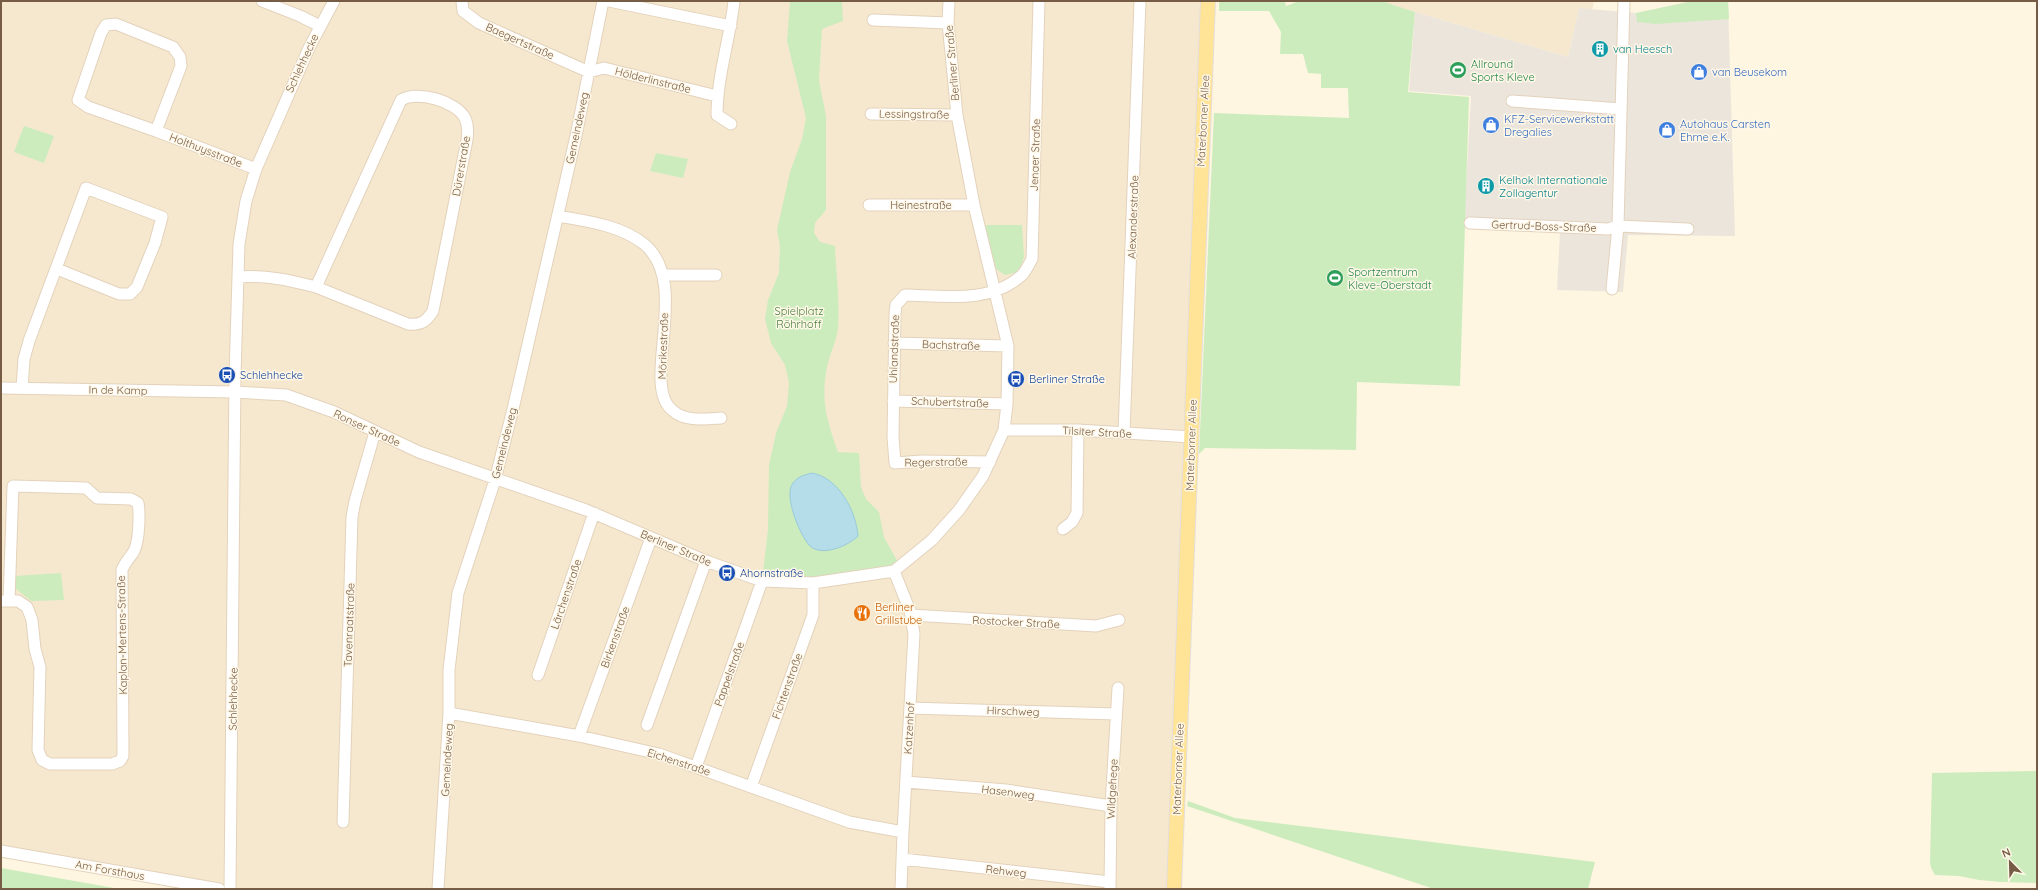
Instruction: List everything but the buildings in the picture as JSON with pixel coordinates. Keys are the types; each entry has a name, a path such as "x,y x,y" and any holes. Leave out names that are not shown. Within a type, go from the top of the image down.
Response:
{"main road":[{"name":"Materborner Allee","path":"1174,889 1208,1"}],"street":[{"name":"Schlehhecke","path":"230,889 235,392 240,244 246,201 256,169 287,96 320,26 334,1"},
{"name":"Baegertstraße","path":"462,1 463,11 479,23 588,72"},
{"name":"Gemeindeweg","path":"438,889 449,713 449,670 458,593 495,480 558,216 576,136 603,1"},
{"path":"609,1 731,26"},
{"path":"731,124 717,115 717,96 731,26 734,1"},
{"name":"Berliner Straße","path":"495,480 594,513 706,561 762,581 813,583 894,571 932,540 954,515 983,476 1004,430 1007,404 1008,346 974,205 957,115 948,23 949,1"},
{"name":"Jenaer Straße","path":"996,292 1022,274 1032,259 1039,1"},
{"name":"Alexanderstraße","path":"1124,433 1140,1"},
{"path":"1612,289 1618,226 1624,1"},
{"path":"267,2 320,26"},
{"path":"873,20 948,23"},
{"name":"Holthuysstraße","path":"156,131 181,66 180,57 173,47 116,24 106,25 101,33 78,100 88,107 256,169"},
{"name":"Hölderlinstraße","path":"588,72 604,68 717,96"},
{"name":"Dürerstraße","path":"238,277 258,276 285,279 316,287 408,324 422,324 433,311 467,140 467,125 460,112 434,98 420,95 408,96 401,100 316,287"},
{"path":"1512,100 1621,109"},
{"name":"Lessingstraße","path":"871,114 957,115"},
{"path":"22,388 24,358 86,188 162,217 155,243 137,287 130,294 119,294 57,269"},
{"name":"Heinestraße","path":"869,205 974,205"},
{"name":"Mörikestraße","path":"558,216 601,224 633,237 644,244 656,257 664,275 666,291 661,384 666,400 671,410 681,416 694,419 721,418"},
{"name":"Gertrud-Boss-Straße","path":"1470,223 1608,229 1618,226 1688,229"},
{"path":"664,275 716,275"},
{"name":"Uhlandstraße","path":"895,449 893,437 893,401 896,305 905,295 975,296 996,292"},
{"name":"Bachstraße","path":"894,343 1008,346"},
{"name":"In de Kamp","path":"1,388 235,392"},
{"name":"Ronser Straße","path":"235,392 286,395 334,412 418,452 495,480"},
{"name":"Schubertstraße","path":"893,401 1007,404"},
{"name":"Tilsiter Straße","path":"1004,430 1078,430 1191,437"},
{"path":"1063,529 1072,522 1077,513 1078,430"},
{"name":"Tavenraatstraße","path":"343,822 352,517 355,501 376,432"},
{"name":"Regerstraße","path":"895,449 895,463 922,461 990,462"},
{"name":"Kaplan-Mertens-Straße","path":"13,486 86,488 97,498 131,499 138,503 137,545 132,555 124,563 122,570 124,756 120,761 112,764 50,764 42,760 38,750 40,667 35,650 32,620 27,607 18,601 5,601 13,486"},
{"name":"Lärchenstraße","path":"538,675 594,513"},
{"name":"Birkenstraße","path":"579,736 651,538"},
{"path":"647,726 706,561"},
{"name":"Katzenhof","path":"894,571 911,615 914,634 901,889"},
{"name":"Pappelstraße","path":"696,767 762,581"},
{"name":"Fichtenstraße","path":"751,787 813,615 813,583"},
{"name":"Rostocker Straße","path":"911,615 1096,626 1119,620"},
{"name":"Wildgehege","path":"1110,885 1111,806 1118,688"},
{"name":"Hirschweg","path":"910,708 1116,714"},
{"name":"Eichenstraße","path":"449,713 579,736 660,754 849,822 903,832"},
{"name":"Hasenweg","path":"906,782 1006,790 1111,806"},
{"name":"Am Forsthaus","path":"1,851 219,889"},
{"name":"Rehweg","path":"902,859 1110,885"}],"shaded area":[{"path":"1,1 1208,1 1174,889 238,889 1,847"},
{"path":"1594,1 1592,11 1579,8 1568,57 1381,2"},
{"path":"1693,1 1728,1 1735,236 1628,235 1623,292 1557,290 1560,232 1464,225 1471,96 1409,91 1415,12 1568,57 1579,8 1636,13"}],"green space":[{"name":"Spielplatz Röhrhoff","path":"790,1 842,1 843,21 822,29 819,81 826,116 826,210 815,223 814,233 820,242 835,246 839,307 837,332 828,363 824,387 824,398 827,418 838,452 859,453 861,487 866,499 879,512 884,537 900,566 813,583 762,581 768,529 769,465 776,433 787,406 789,383 785,365 771,343 765,319 768,300 779,273 780,246 777,230 790,172 802,139 806,118 787,41"},
{"name":"Sportzentrum Kleve-Oberstadt","path":"1219,1 1285,1 1286,6 1299,1 1381,1 1415,12 1408,92 1469,97 1460,386 1357,382 1356,450 1205,448 1199,454 1214,113 1349,118 1348,88 1321,88 1321,74 1308,73 1303,54 1280,54 1281,32 1269,11 1219,11"},
{"path":"1693,1 1728,1 1729,19 1656,24 1637,22 1636,13"},
{"path":"24,126 54,136 44,163 14,152"},
{"path":"656,153 688,159 683,178 650,171"},
{"path":"985,225 1022,225 1024,257 1019,272 1005,275 996,269"},
{"path":"61,573 64,600 31,601 15,588 15,576"},
{"path":"2037,771 2037,883 2001,882 1959,876 1935,875 1931,868 1930,862 1932,773"},
{"path":"1188,801 1235,818 1595,862 1588,889 1434,889 1187,806"},
{"path":"1,868 120,889 1,889"}],"water":[{"path":"812,473 822,476 838,489 850,506 854,516 858,536 854,540 835,549 821,550 810,546 802,534 791,506 790,489 793,483 802,476"}],"place":[{"name":"van Heesch","path":"1600,49"},
{"name":"Allround Sports Kleve","path":"1458,70"},
{"name":"van Beusekom","path":"1699,72"},
{"name":"KFZ-Servicewerkstatt Dregalies","path":"1491,125"},
{"name":"Autohaus Carsten Ehme e.K.","path":"1667,130"},
{"name":"Kelhok Internationale Zollagentur","path":"1486,186"},
{"name":"Sportzentrum Kleve-Oberstadt","path":"1335,278"},
{"name":"Schlehhecke","path":"227,375"},
{"name":"Berliner Straße","path":"1016,379"},
{"name":"Ahornstraße","path":"727,573"},
{"name":"Berliner Grillstube","path":"862,613"}]}
